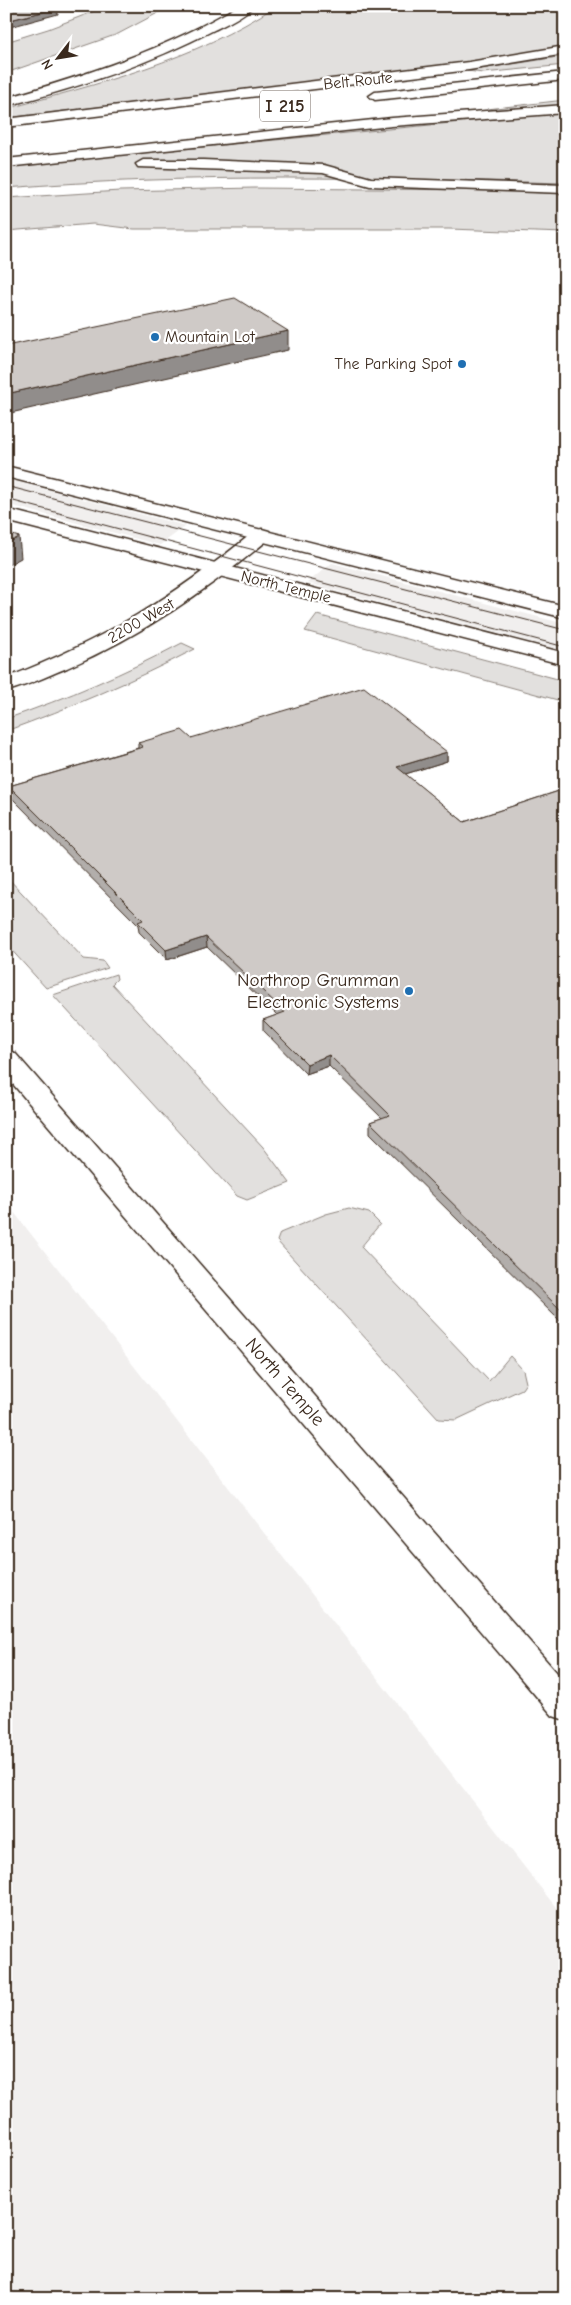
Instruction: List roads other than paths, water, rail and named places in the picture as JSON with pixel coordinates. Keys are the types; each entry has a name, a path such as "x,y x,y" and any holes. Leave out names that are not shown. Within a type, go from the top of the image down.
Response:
{"main road":[{"path":"6,102 144,58 215,26 247,6"},
{"path":"6,92 102,61 138,46"},
{"path":"6,123 469,66 565,50"},
{"name":"Belt Route","path":"6,130 565,68"},
{"name":"Belt Route","path":"360,98 565,76"},
{"path":"6,163 392,122 565,109"},
{"path":"6,168 129,164 203,164 324,169 370,182 565,189"},
{"path":"6,471 565,612"},
{"name":"North Temple","path":"6,515 565,659"},
{"name":"2200 West","path":"6,685 83,652 131,628 181,598 262,536"},
{"name":"North Temple","path":"6,1059 565,1706"}],"tram line":[{"path":"6,486 565,630"},
{"path":"6,499 565,647"}],"place":[{"name":"Mountain Lot","path":"155,337"},
{"name":"The Parking Spot","path":"462,364"},
{"name":"Northrop Grumman Electronic Systems","path":"409,991"}]}
